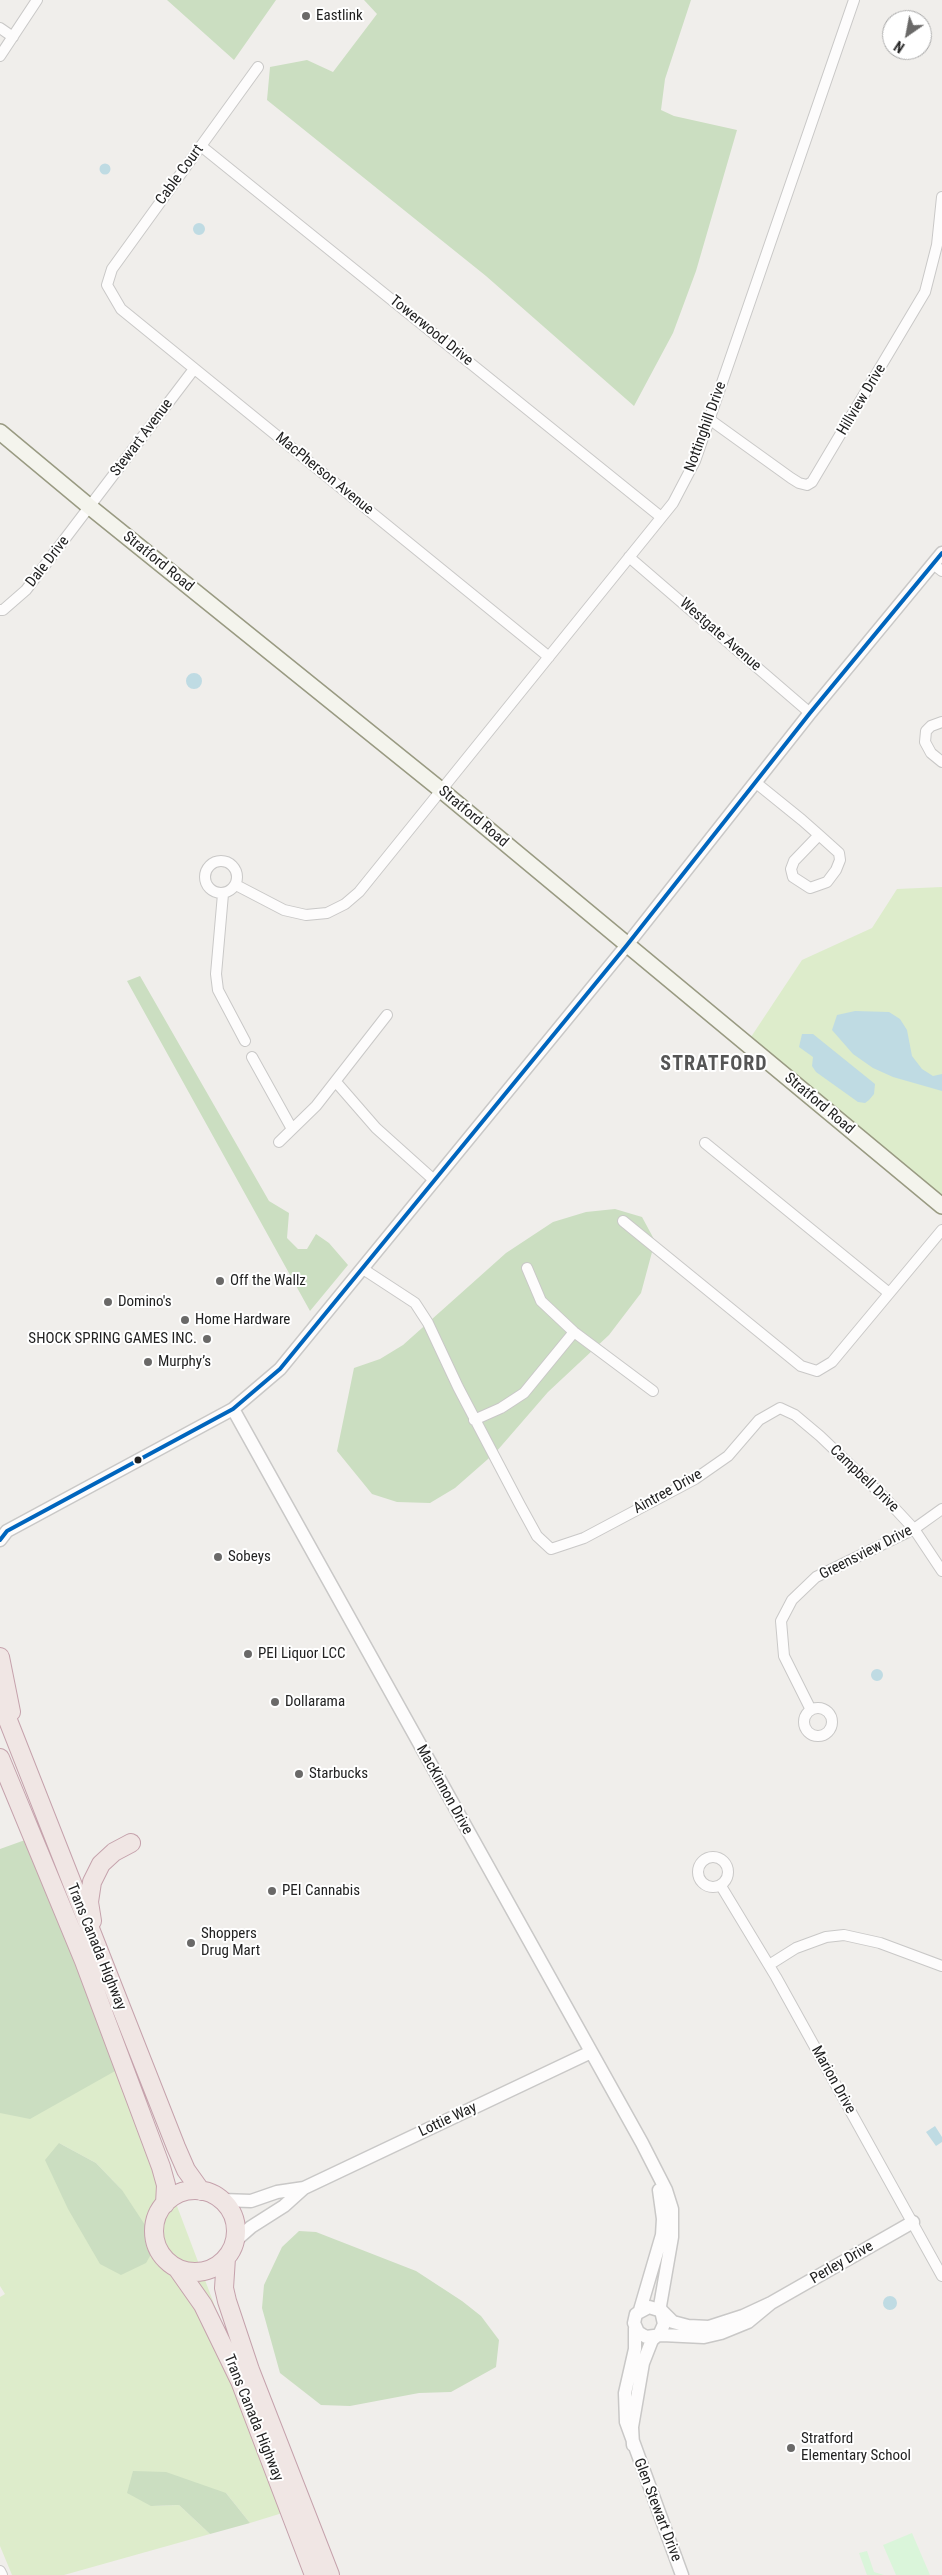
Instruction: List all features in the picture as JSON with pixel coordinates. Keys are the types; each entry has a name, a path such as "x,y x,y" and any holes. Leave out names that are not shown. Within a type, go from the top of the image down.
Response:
{"highway":[{"path":"0,1657 18,1749"},
{"name":"Trans Canada Highway","path":"0,1700 98,1953 182,2161 201,2190"},
{"name":"Trans Canada Highway","path":"0,1758 84,1960 161,2167 166,2185 165,2204"},
{"path":"98,1953 89,1902 92,1882 101,1864 114,1852 131,1843"},
{"path":"201,2190 222,2200 228,2207 235,2223 235,2241 226,2258 216,2266 203,2271 190,2271 177,2268 162,2254 155,2233 158,2215 165,2204 181,2193 201,2190"},
{"name":"Trans Canada Highway","path":"226,2258 224,2288 227,2301 250,2370 330,2575"},
{"name":"Trans Canada Highway","path":"177,2268 203,2304 240,2382 314,2575"}],"main road":[{"name":"Stratford Road","path":"0,432 90,508 441,790 942,1206"}],"street":[{"path":"0,56 37,0"},
{"name":"Nottinghill Drive","path":"236,884 284,910 306,915 327,912 359,892 661,517 685,483 709,419 854,0"},
{"path":"0,28 13,36"},
{"name":"Cable Court","path":"107,285 112,269 258,67"},
{"name":"Towerwood Drive","path":"201,146 661,517"},
{"name":"Hillview Drive","path":"709,419 799,484 812,482 925,292 937,245 942,197"},
{"name":"MacPherson Avenue","path":"107,285 121,310 549,657"},
{"name":"Stewart Avenue","path":"90,508 194,369"},
{"name":"Dale Drive","path":"0,610 8,606 26,590 90,508"},
{"path":"2,1534 233,1409 280,1369 627,945 810,713 938,568 942,553"},
{"name":"Westgate Avenue","path":"629,557 810,713"},
{"path":"942,722 930,726 926,731 925,742 931,753 942,762"},
{"path":"755,782 818,834 839,853 840,860 827,882 810,888 793,877 791,869 794,860 818,834"},
{"path":"223,861 232,865 238,874 236,884 223,894 212,891 205,882 206,871 213,863 223,861"},
{"path":"223,894 216,974 218,990 245,1041"},
{"path":"279,1142 316,1106 387,1015"},
{"path":"252,1057 292,1129"},
{"path":"336,1082 376,1128 434,1181"},
{"path":"705,1143 889,1293"},
{"path":"623,1221 793,1360 809,1370 817,1371 832,1362 942,1230"},
{"path":"526,1268 541,1301 574,1332 653,1391"},
{"path":"363,1269 415,1303 428,1322 474,1420 501,1408 524,1393 574,1332"},
{"name":"Campbell Drive","path":"770,1413 780,1408 795,1415 886,1499 914,1529 942,1571"},
{"name":"MacKinnon Drive","path":"233,1409 642,2143 666,2190 672,2209 672,2237 662,2287 660,2306 662,2312"},
{"name":"Aintree Drive","path":"474,1420 537,1536 551,1549 584,1538 695,1478 728,1456 759,1420 770,1413"},
{"name":"Greensview Drive","path":"811,1710 784,1656 781,1621 792,1600 816,1577 914,1529 942,1509"},
{"name":"Marion Drive","path":"721,1886 769,1965 942,2276"},
{"path":"769,1965 796,1948 826,1937 844,1936 880,1943 942,1966"},
{"name":"Lottie Way","path":"235,2241 250,2227 284,2206 304,2188 591,2052"},
{"name":"MacKinnon Drive","path":"640,2310 662,2235 663,2219 655,2171"},
{"name":"Lottie Way","path":"222,2200 251,2200 277,2192 304,2188"},
{"name":"Perley Drive","path":"662,2312 674,2322 688,2326 709,2327 742,2316 771,2303 913,2222"},
{"name":"Perley Drive","path":"656,2336 704,2338 748,2322 771,2303"},
{"path":"649,2307 662,2312 664,2324 656,2336 646,2337 635,2328 634,2318 640,2310 649,2307"},
{"name":"Glen Stewart Drive","path":"635,2328 635,2348 625,2393 626,2422 682,2575"},
{"name":"Glen Stewart Drive","path":"633,2445 632,2427 643,2364 652,2340 656,2336"},
{"path":"0,2570 2,2575"}],"green space":[{"path":"167,0 276,0 234,60"},
{"path":"364,0 691,0 665,79 661,110 674,116 737,130 696,271 673,333 634,406 486,276 267,100 270,67 307,60 333,72 377,14"},
{"path":"942,887 942,1196 751,1037 802,960 872,928 897,889"},
{"path":"140,976 269,1201 289,1213 287,1238 298,1249 307,1249 316,1234 329,1243 348,1265 310,1311 127,981"},
{"path":"615,1209 642,1217 655,1241 641,1293 609,1335 548,1392 496,1452 455,1488 430,1503 397,1502 372,1494 337,1451 354,1368 380,1359 403,1345 506,1253 553,1222 586,1212"},
{"path":"39,1835 124,2066 30,2119 0,2113 0,1849"},
{"path":"124,2066 292,2510 250,2523 226,2493 151,2506 179,2505 210,2534 64,2575 12,2575 0,2546 0,2297 5,2294 0,2286 0,2113","holes":["59,2143 96,2163 122,2190"]},
{"path":"59,2143 96,2163 122,2190 145,2225 154,2249 146,2263 121,2275 100,2264 68,2209 45,2160"},
{"path":"299,2231 316,2232 416,2271 462,2301 481,2316 499,2340 496,2367 451,2392 419,2393 350,2406 321,2405 280,2373 262,2308 264,2285 282,2247"},
{"path":"133,2471 166,2472 226,2493 250,2523 210,2534 179,2505 151,2506 127,2493"},
{"path":"912,2533 930,2575 896,2575 883,2545"},
{"path":"867,2551 874,2572 884,2575 867,2575 859,2553"}],"water":[{"path":"105,163 111,169 105,175 99,169"},
{"path":"201,223 204,224 204,234 197,235 194,234 193,227 194,224"},
{"path":"191,673 197,673 202,678 200,687 191,689 186,684 186,678"},
{"path":"855,1011 889,1012 900,1019 907,1030 912,1056 922,1069 933,1076 942,1074 942,1091 893,1077 873,1068 853,1054 832,1030 837,1015"},
{"path":"802,1034 813,1034 875,1084 874,1094 869,1100 865,1103 858,1102 816,1072 812,1066 813,1057 799,1047"},
{"path":"875,1669 879,1669 883,1675 879,1681 875,1681 871,1677 871,1673"},
{"path":"935,2126 942,2137 942,2142 936,2146 926,2132"},
{"path":"890,2296 895,2298 897,2303 895,2308 890,2310 885,2308 883,2303 885,2298"}],"transit line":[{"path":"0,1540 7,1531 233,1409 280,1369 627,945 810,713 942,553"}],"place":[{"name":"Eastlink","path":"306,16"},
{"name":"Off the Wallz","path":"220,1281"},
{"name":"Domino's","path":"108,1302"},
{"name":"Home Hardware","path":"185,1320"},
{"name":"SHOCK SPRING GAMES INC.","path":"207,1339"},
{"name":"Murphy’s","path":"148,1362"},
{"name":"Sobeys","path":"218,1557"},
{"name":"PEI Liquor LCC","path":"248,1654"},
{"name":"Dollarama","path":"275,1702"},
{"name":"Starbucks","path":"299,1774"},
{"name":"PEI Cannabis","path":"272,1891"},
{"name":"Shoppers Drug Mart","path":"191,1943"},
{"name":"Stratford Elementary School","path":"791,2448"}],"district":[{"name":"STRATFORD","path":"714,1065"}]}
